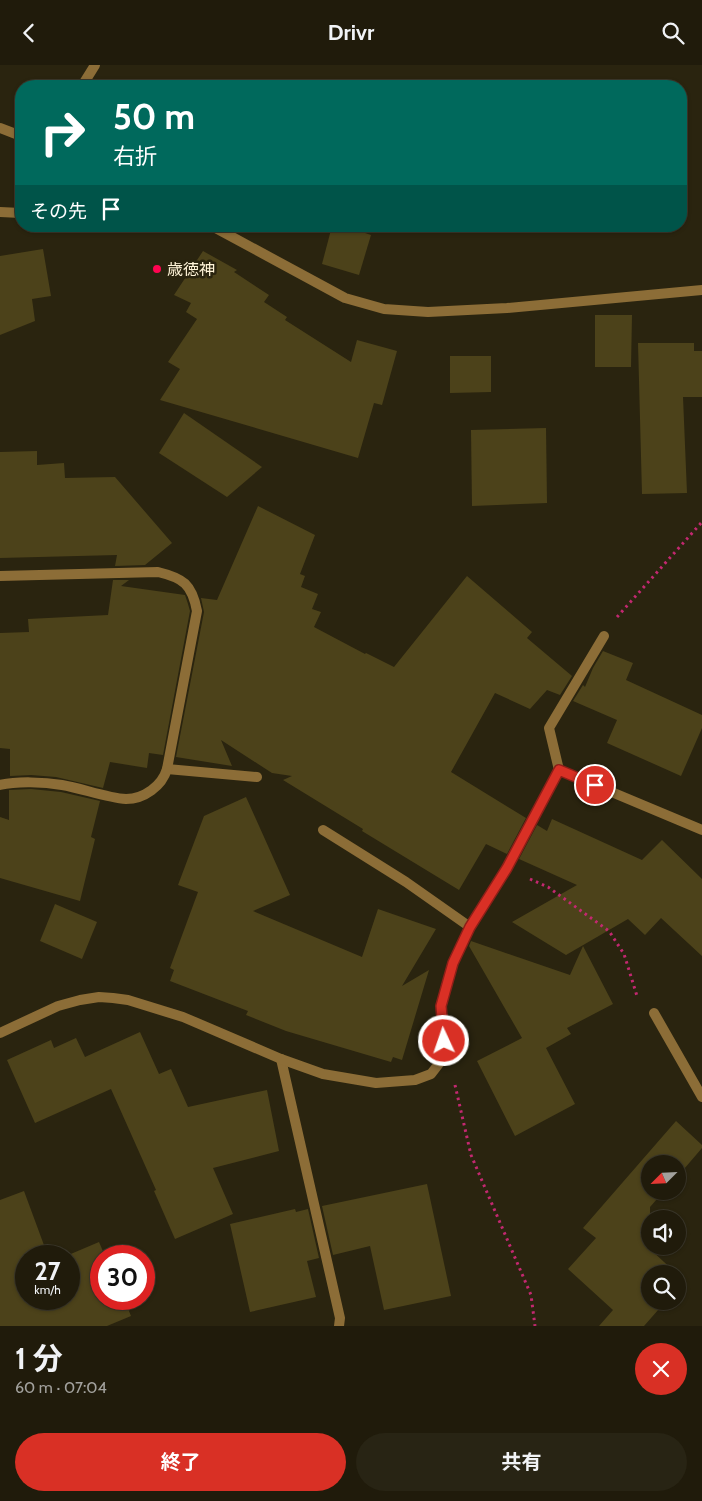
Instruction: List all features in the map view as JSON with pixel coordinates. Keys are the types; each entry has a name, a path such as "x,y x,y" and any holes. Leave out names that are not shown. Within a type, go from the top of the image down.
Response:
{"street":[{"path":"86,80 95,65"},
{"path":"0,128 15,134"},
{"path":"0,212 15,213"},
{"path":"223,232 346,298 384,309 428,312 498,308 702,290"},
{"path":"0,577 158,572 175,576 188,585 195,597 197,611 167,769 160,782 152,791 138,797 126,799 60,784 10,783 0,785"},
{"path":"0,1033 58,1006 100,997 113,998 128,1000 183,1017 323,1075 376,1083 415,1080 431,1074 437,1067 443,1052 441,1006 453,963 470,927 507,868 559,770 549,727 604,635"},
{"path":"167,769 257,777"},
{"path":"559,770 702,830"},
{"path":"323,830 470,927"},
{"path":"654,1013 702,1097"},
{"path":"281,1059 340,1317 340,1326"}],"path":[{"path":"604,635 609,626 702,522"},
{"path":"507,868 548,887 609,931 624,954 640,1004 654,1013"},
{"path":"437,1067 454,1081 471,1155 531,1295 535,1326"}],"building":[{"path":"330,232 362,232 371,235 359,275 322,264"},
{"path":"43,249 51,296 32,299 35,321 0,335 0,256"},
{"path":"203,251 237,270 234,272 269,295 264,302 287,317 285,320 351,362 357,340 397,351 382,405 374,403 358,458 160,400 180,369 168,362 197,319 186,312 191,303 174,295"},
{"path":"595,315 632,315 631,367 595,367"},
{"path":"638,343 694,343 694,351 702,351 702,397 683,397 687,493 642,494"},
{"path":"450,356 491,356 491,392 450,393"},
{"path":"184,413 262,467 227,497 159,453"},
{"path":"546,428 547,503 472,506 471,430"},
{"path":"37,451 37,465 64,463 65,478 115,477 172,543 145,565 115,566 117,555 0,558 0,452"},
{"path":"258,506 315,535 300,574 305,576 301,587 318,594 312,609 321,612 314,627 394,667 467,576 532,632 527,638 572,676 560,695 547,690 530,709 495,693 451,772 526,818 507,854 486,844 459,890 283,780 292,776 272,773 221,740 232,766 176,757 204,612 201,598 217,600"},
{"path":"113,580 129,580 121,586 185,595 190,611 163,755 149,753 147,768 110,762 103,788 56,777 10,776 10,749 0,748 0,633 29,632 28,619 108,615"},
{"path":"603,651 633,663 626,680 702,715 702,728 681,776 607,743 617,720 573,701 583,685 585,687"},
{"path":"31,789 61,792 100,801 91,837 95,839 80,901 0,878 0,817 9,820 9,790"},
{"path":"246,797 290,895 253,911 362,957 378,909 436,929 402,986 429,970 402,1060 393,1057 391,1062 286,1031 246,1015 248,1011 170,981 174,970 170,968 198,892 178,885 204,816"},
{"path":"552,819 642,860 662,840 702,879 702,956 661,918 645,935 628,919 566,955 512,922 577,885 519,859 537,825 547,831"},
{"path":"55,904 97,922 82,959 40,941"},
{"path":"471,941 570,975 583,946 613,1004 567,1028 571,1034 546,1048 575,1104 515,1136 477,1061 522,1038 469,946"},
{"path":"140,1032 159,1074 171,1069 188,1107 267,1090 279,1151 213,1168 233,1214 175,1239 154,1191 156,1190 111,1089 35,1123 7,1060 51,1040 54,1048 76,1038 85,1057"},
{"path":"676,1121 702,1145 702,1148 686,1167 686,1155 646,1155"},
{"path":"641,1161 641,1200 656,1200 650,1207 650,1210 641,1210 641,1255 656,1255 667,1265 641,1265 641,1310 658,1310 644,1326 599,1326 613,1310 568,1269 596,1238 583,1228"},
{"path":"427,1184 451,1296 384,1310 370,1246 333,1255 322,1206"},
{"path":"24,1191 44,1245 15,1245 15,1310 80,1310 80,1250 90,1246 90,1310 129,1310 131,1316 107,1326 0,1326 0,1200"},
{"path":"295,1209 296,1212 308,1209 319,1258 307,1261 316,1297 250,1312 230,1224"}],"place":[{"name":"歳徳神","path":"157,269"}],"route":[{"path":"444,1041 441,1006 453,963 470,927 507,868 559,770 595,785"}]}
